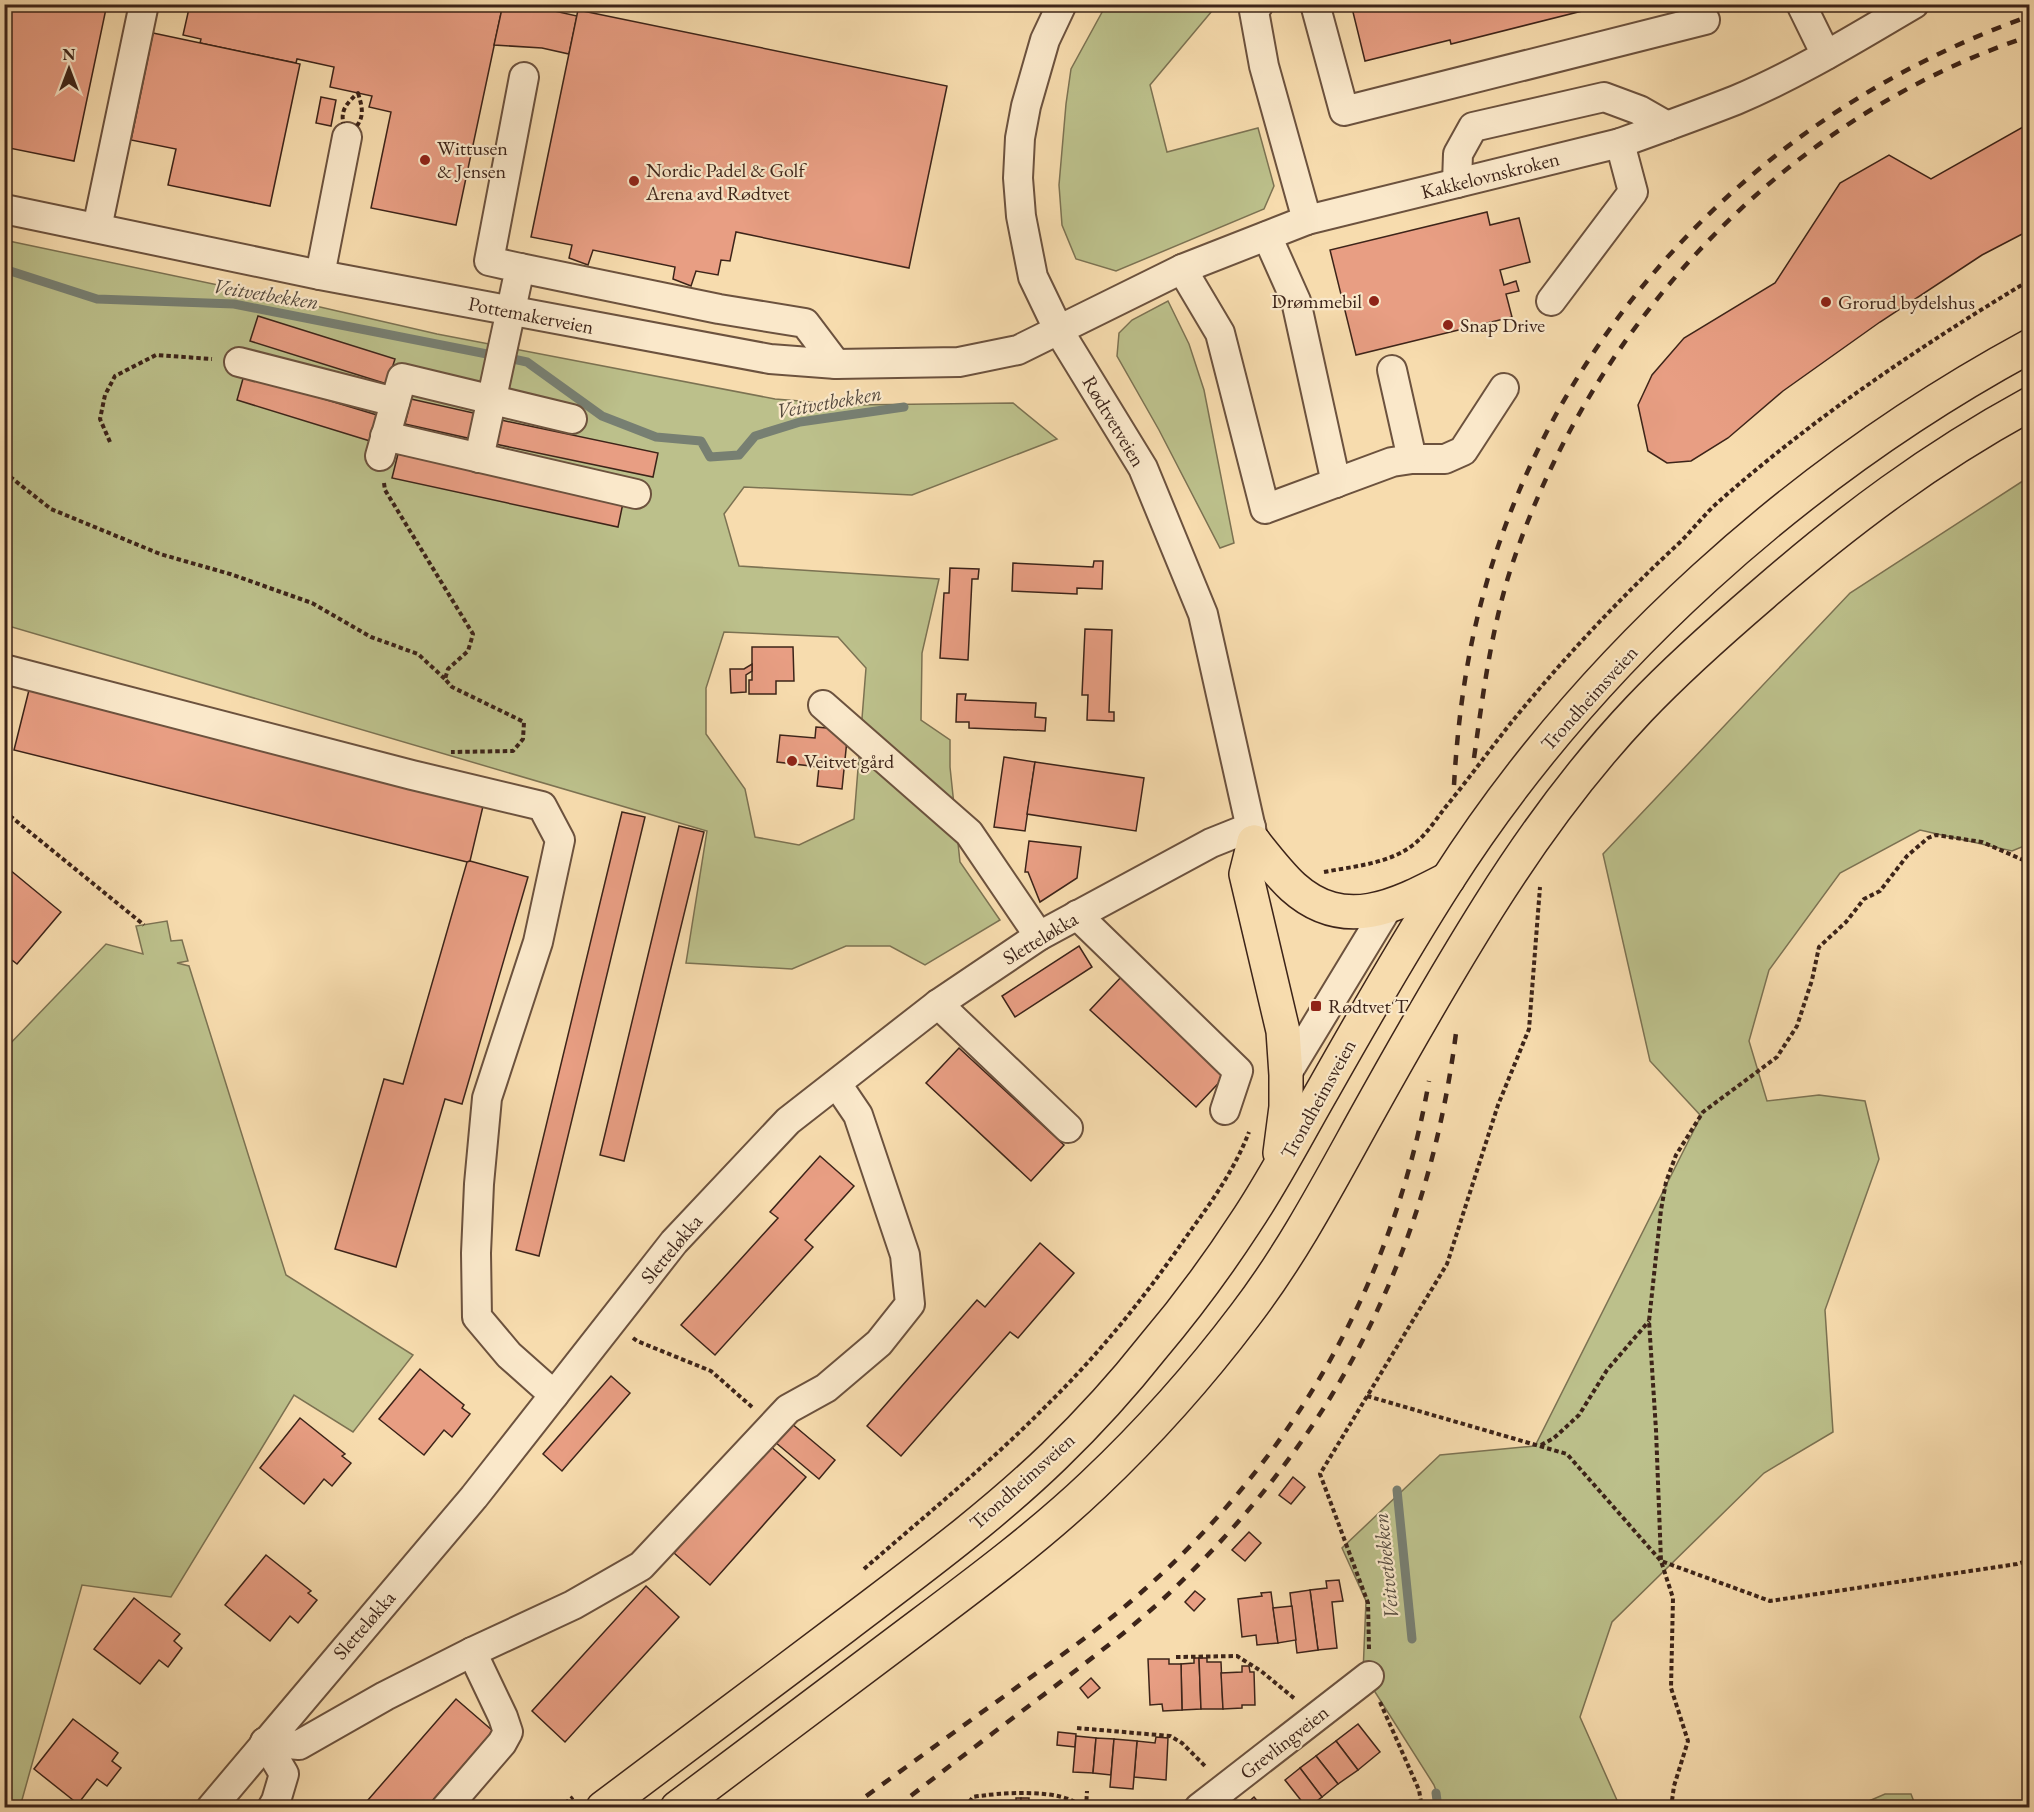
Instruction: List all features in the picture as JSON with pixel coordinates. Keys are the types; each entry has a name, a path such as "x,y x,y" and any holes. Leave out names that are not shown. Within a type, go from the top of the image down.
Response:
{"highway":[{"name":"Trondheimsveien","path":"590,1801 928,1563 995,1509 1053,1457 1109,1399 1210,1276 1276,1172 1371,1005 1448,879 1511,790 1564,722 1645,635 1774,517 1884,435 1955,388 2030,346"},
{"path":"677,1808 962,1594 1090,1488 1148,1430 1240,1322 1283,1261 1416,1028 1490,904 1520,858 1561,803 1631,718 1684,664 1739,614 1864,510 1913,474 2030,404"},
{"path":"1252,834 1293,887 1311,901 1327,909 1344,913 1388,907 1415,897 1448,879"},
{"path":"1252,834 1246,874 1283,1031 1286,1107 1276,1172"}],"street":[{"path":"98,228 144,4"},
{"name":"Rødtvetveien","path":"1062,4 1045,40 1026,106 1020,138 1018,178 1021,216 1033,277 1059,331 1143,468 1203,614 1252,834"},
{"path":"1259,4 1254,11 1253,69 1307,220"},
{"path":"1315,4 1344,111 1705,20"},
{"path":"1801,4 1826,55"},
{"name":"Kakkelovnskroken","path":"1059,331 1182,269 1307,220 1620,143 1667,126 1737,99 1826,55 1914,4"},
{"path":"524,77 489,261 719,309 805,323 836,364"},
{"path":"1457,183 1458,154 1473,127 1604,97 1639,110 1667,126"},
{"path":"320,275 347,137"},
{"path":"1551,301 1633,192 1620,143"},
{"name":"Pottemakerveien","path":"4,208 320,275 770,360 836,364 959,362 1018,350 1059,331"},
{"path":"1268,236 1296,301 1336,483"},
{"path":"479,458 520,268"},
{"path":"1182,269 1220,333 1266,509 1392,462 1412,459 1445,459 1463,451 1504,388"},
{"path":"239,362 395,402"},
{"path":"1392,370 1412,459"},
{"path":"572,419 402,378 382,446 479,458 636,494"},
{"path":"4,669 412,775 542,806 560,840 538,942 487,1098 479,1185 476,1253 477,1317 509,1355 554,1395"},
{"path":"823,705 969,833 1039,936"},
{"name":"Sletteløkka","path":"216,1801 474,1497 674,1242 788,1121 938,1004 1039,936 1210,843 1252,834"},
{"path":"1286,1075 1388,907"},
{"path":"1077,915 1238,1071 1225,1110"},
{"path":"938,1004 1068,1128"},
{"path":"265,1742 298,1745 385,1696 573,1605 641,1566 788,1408 825,1388 879,1343 910,1304 905,1255 858,1115 837,1084"},
{"path":"446,1808 502,1743 508,1732 472,1652"},
{"name":"Grevlingveien","path":"1199,1808 1369,1676"},
{"path":"265,1742 284,1774 273,1808"},
{"path":"191,1808 216,1801"}],"path":[{"path":"344,105 358,93 363,109"},
{"path":"1320,873 1388,859 1415,843 1448,806 1509,724 1584,638 1630,588 1714,506 1781,449 1877,378 1979,310 2030,280"},
{"path":"110,442 100,419 105,395 115,376 156,355 239,362"},
{"path":"382,446 385,490 473,634 468,651 448,669 446,679"},
{"path":"4,472 51,509 160,554 230,574 312,603 371,637 418,654 452,687 524,722 523,739 513,751 455,752"},
{"path":"4,811 144,925"},
{"path":"1671,1808 1674,1786 1688,1741 1671,1688 1673,1598 1661,1561 1649,1321 1661,1210 1666,1182 1676,1155 1703,1112 1777,1057 1797,1026 1812,980 1819,947 1846,922 1864,900 1880,891 1907,856 1936,835 1982,843 2030,863"},
{"path":"1422,1808 1419,1790 1369,1676 1368,1603 1320,1474 1447,1264 1498,1105 1529,1029 1540,886"},
{"path":"856,1575 986,1463 1047,1406 1096,1353 1140,1301 1224,1183 1253,1123"},
{"path":"612,1321 637,1341 711,1371 773,1425"},
{"path":"1540,1446 1554,1438 1579,1415 1607,1370 1649,1321"},
{"path":"1367,1396 1567,1454 1661,1561 1770,1601 2018,1564 2030,1560"},
{"path":"1176,1657 1237,1656 1261,1671 1317,1716"},
{"path":"1077,1728 1170,1736 1182,1743 1225,1787"},
{"path":"1086,1808 1087,1791"},
{"path":"965,1808 973,1797 995,1793 1060,1795 1078,1803 1081,1808"},
{"path":"559,1808 590,1801"}],"green space":[{"path":"1106,5 1217,5 1150,85 1167,152 1258,128 1274,186 1264,209 1116,271 1076,259 1062,225 1059,185 1071,69"},
{"path":"4,240 294,301 437,334 775,399 851,405 1013,403 1057,439 912,495 744,487 724,514 739,566 939,579 922,653 921,720 950,740 950,767 960,862 1000,920 925,965 890,946 846,946 792,969 686,963 707,831 5,625","holes":["724,632 838,637 866,668 854,819 799,845 755,837 745,789 706,734 706,688"]},
{"path":"1168,301 1189,344 1204,390 1234,543 1220,548 1159,430 1117,356 1119,333 1132,320"},
{"path":"2029,477 2029,844 2012,851 1920,830 1840,873 1769,970 1749,1041 1767,1101 1819,1095 1865,1101 1879,1159 1825,1310 1833,1432 1764,1473 1612,1622 1580,1717 1620,1807 1442,1807 1434,1785 1363,1673 1366,1601 1342,1548 1440,1455 1535,1446 1701,1116 1650,1061 1603,854 1850,593"},
{"path":"167,921 171,941 182,940 188,961 177,963 189,966 286,1275 413,1355 353,1432 294,1395 171,1597 82,1585 20,1807 5,1807 5,1049 106,944 143,954 136,926"},
{"path":"1885,1794 1911,1794 1916,1807 1855,1807"}],"building":[{"path":"4,4 107,4 74,161 4,147"},
{"name":"Wittusen & Jensen","path":"190,4 503,4 456,225 371,208 391,112 369,107 372,96 330,87 334,67 297,59 296,63 200,43 201,39 183,35"},
{"path":"503,4 523,4 577,16 569,54 542,48 494,45"},
{"path":"1351,4 1610,4 1451,44 1450,40 1365,61"},
{"path":"578,10 947,86 909,268 736,232 730,261 721,260 718,275 696,271 691,286 673,279 675,267 593,250 588,265 569,258 572,245 531,237"},
{"path":"153,33 300,64 270,206 168,185 176,149 131,140"},
{"path":"321,97 336,100 331,126 316,123"},
{"name":"Grorud bydelshus","path":"2030,123 2030,230 1982,255 1880,322 1783,391 1728,438 1691,461 1667,463 1648,451 1638,405 1652,375 1684,338 1775,283 1840,183 1889,155 1931,179"},
{"path":"1487,212 1490,225 1519,218 1530,262 1500,270 1504,285 1516,281 1519,291 1506,294 1512,317 1356,355 1330,250"},
{"path":"258,316 395,359 387,384 250,341"},
{"path":"244,375 377,415 370,441 237,400"},
{"path":"411,399 478,414 472,439 405,424"},
{"path":"501,420 658,453 653,477 495,444"},
{"path":"398,454 623,503 618,527 392,478"},
{"path":"1094,561 1103,561 1102,589 1077,588 1077,594 1012,591 1013,563 1093,567"},
{"path":"950,568 979,569 978,579 972,579 968,660 940,658 944,593 949,593"},
{"path":"1085,629 1112,630 1109,712 1114,712 1114,721 1087,720 1088,695 1082,695"},
{"path":"752,647 793,647 794,681 776,681 776,694 749,694 749,680 752,680"},
{"path":"752,664 752,671 746,675 746,692 731,693 730,669 744,669"},
{"path":"29,690 484,802 470,861 14,750"},
{"path":"957,694 966,694 965,700 1036,703 1035,717 1046,718 1045,731 969,728 969,722 956,722"},
{"path":"816,727 848,730 842,789 817,786 819,767 777,762 780,735 815,738"},
{"path":"1004,757 1035,762 1025,831 994,827"},
{"path":"1035,762 1144,778 1136,831 1027,814"},
{"path":"622,812 645,817 539,1256 516,1250"},
{"path":"679,826 704,832 624,1161 600,1155"},
{"path":"1029,841 1081,847 1077,878 1040,902 1028,872 1025,872"},
{"path":"467,862 528,877 462,1104 445,1099 396,1267 335,1249 384,1079 403,1084"},
{"path":"4,865 61,912 17,964 4,954"},
{"path":"1079,946 1092,967 1015,1017 1002,996"},
{"path":"1123,975 1229,1072 1196,1107 1090,1010"},
{"path":"959,1048 1064,1145 1031,1181 926,1083"},
{"path":"820,1156 854,1186 805,1240 813,1247 715,1355 681,1325 778,1218 770,1212"},
{"path":"1040,1243 1074,1273 1018,1338 1010,1332 901,1456 867,1426 977,1300 985,1307"},
{"path":"420,1369 464,1405 462,1408 470,1414 452,1437 444,1430 424,1455 379,1419"},
{"path":"611,1376 630,1393 562,1471 543,1454"},
{"path":"300,1418 345,1454 342,1456 351,1463 332,1486 324,1479 304,1504 260,1468"},
{"path":"791,1423 835,1460 819,1479 775,1442"},
{"path":"769,1445 806,1477 710,1585 674,1553"},
{"path":"1293,1477 1305,1487 1291,1504 1279,1495"},
{"path":"1249,1532 1261,1543 1245,1561 1232,1550"},
{"path":"266,1555 311,1591 308,1593 317,1600 298,1623 290,1616 270,1641 225,1605"},
{"path":"1339,1580 1343,1601 1332,1602 1337,1648 1318,1650 1310,1590 1327,1588 1326,1581"},
{"path":"646,1586 679,1617 565,1742 532,1711"},
{"path":"1310,1590 1318,1650 1297,1653 1290,1593"},
{"path":"1195,1591 1205,1599 1194,1611 1185,1602"},
{"path":"1271,1592 1278,1643 1257,1645 1256,1635 1242,1637 1238,1599 1262,1596 1261,1593"},
{"path":"134,1598 180,1634 174,1641 182,1648 168,1667 159,1660 140,1684 94,1649"},
{"path":"1292,1606 1296,1640 1278,1643 1273,1608"},
{"path":"1194,1658 1199,1658 1201,1709 1182,1710 1181,1664 1194,1663"},
{"path":"1199,1658 1207,1658 1207,1662 1221,1662 1223,1709 1201,1709"},
{"path":"1148,1659 1169,1659 1169,1664 1181,1664 1182,1710 1163,1711 1162,1704 1150,1705"},
{"path":"1242,1666 1249,1666 1250,1672 1254,1672 1255,1705 1223,1709 1221,1673 1242,1672"},
{"path":"1091,1678 1100,1688 1088,1698 1080,1688"},
{"path":"456,1699 493,1731 426,1808 361,1808"},
{"path":"73,1719 118,1753 112,1761 121,1768 107,1786 97,1779 78,1804 34,1769"},
{"path":"1358,1724 1380,1752 1358,1770 1336,1741"},
{"path":"1058,1732 1076,1734 1075,1747 1057,1745"},
{"path":"1076,1736 1096,1738 1093,1773 1073,1772"},
{"path":"1156,1737 1168,1738 1166,1780 1134,1777 1137,1741 1155,1743"},
{"path":"1096,1738 1114,1739 1111,1775 1093,1773"},
{"path":"1114,1739 1137,1741 1133,1789 1110,1787"},
{"path":"1336,1741 1358,1770 1338,1784 1316,1756"},
{"path":"1316,1756 1338,1784 1322,1797 1300,1768"},
{"path":"1300,1768 1322,1797 1307,1808 1285,1780"},
{"path":"1254,1797 1263,1808 1245,1808 1244,1806"},
{"path":"1016,1798 1021,1798 1021,1808 1001,1808 1001,1802 1016,1802"},
{"path":"1021,1798 1029,1798 1029,1802 1041,1802 1041,1808 1021,1808"},
{"path":"983,1801 1001,1802 1001,1808 983,1808"},
{"path":"1041,1802 1062,1802 1062,1805 1071,1805 1070,1808 1041,1808"}],"waterway":[{"name":"Veitvetbekken","path":"4,269 97,299 234,304 487,354"},
{"name":"Veitvetbekken","path":"513,359 527,362 602,416 656,437 701,441 710,457 739,455 755,436 800,422 904,407"},
{"name":"Veitvetbekken","path":"1397,1490 1412,1639"},
{"name":"Veitvetbekken","path":"1436,1793 1438,1808"}],"railway":[{"path":"1454,785 1461,708 1470,651 1505,526 1549,427 1605,335 1672,252 1749,178 1835,113 1929,59 2030,16"},
{"path":"1474,758 1493,638 1511,568 1546,478 1591,393 1646,314 1708,241 1779,176 1856,119 1940,72 2030,36"},
{"path":"895,1808 1149,1612 1222,1540 1275,1478 1321,1412 1361,1343 1395,1271 1421,1195 1442,1116 1456,1033"},
{"path":"850,1808 1112,1617 1199,1537 1248,1481 1292,1422 1331,1359 1364,1294 1391,1225 1413,1154 1429,1081"}],"place":[{"name":"Wittusen & Jensen","path":"425,160"},
{"name":"Nordic Padel & Golf Arena avd Rødtvet","path":"634,181"},
{"name":"Drømmebil","path":"1374,301"},
{"name":"Grorud bydelshus","path":"1826,302"},
{"name":"Snap Drive","path":"1448,325"},
{"name":"Veitvet gård","path":"792,761"},
{"name":"Rødtvet T","path":"1316,1006"}]}
